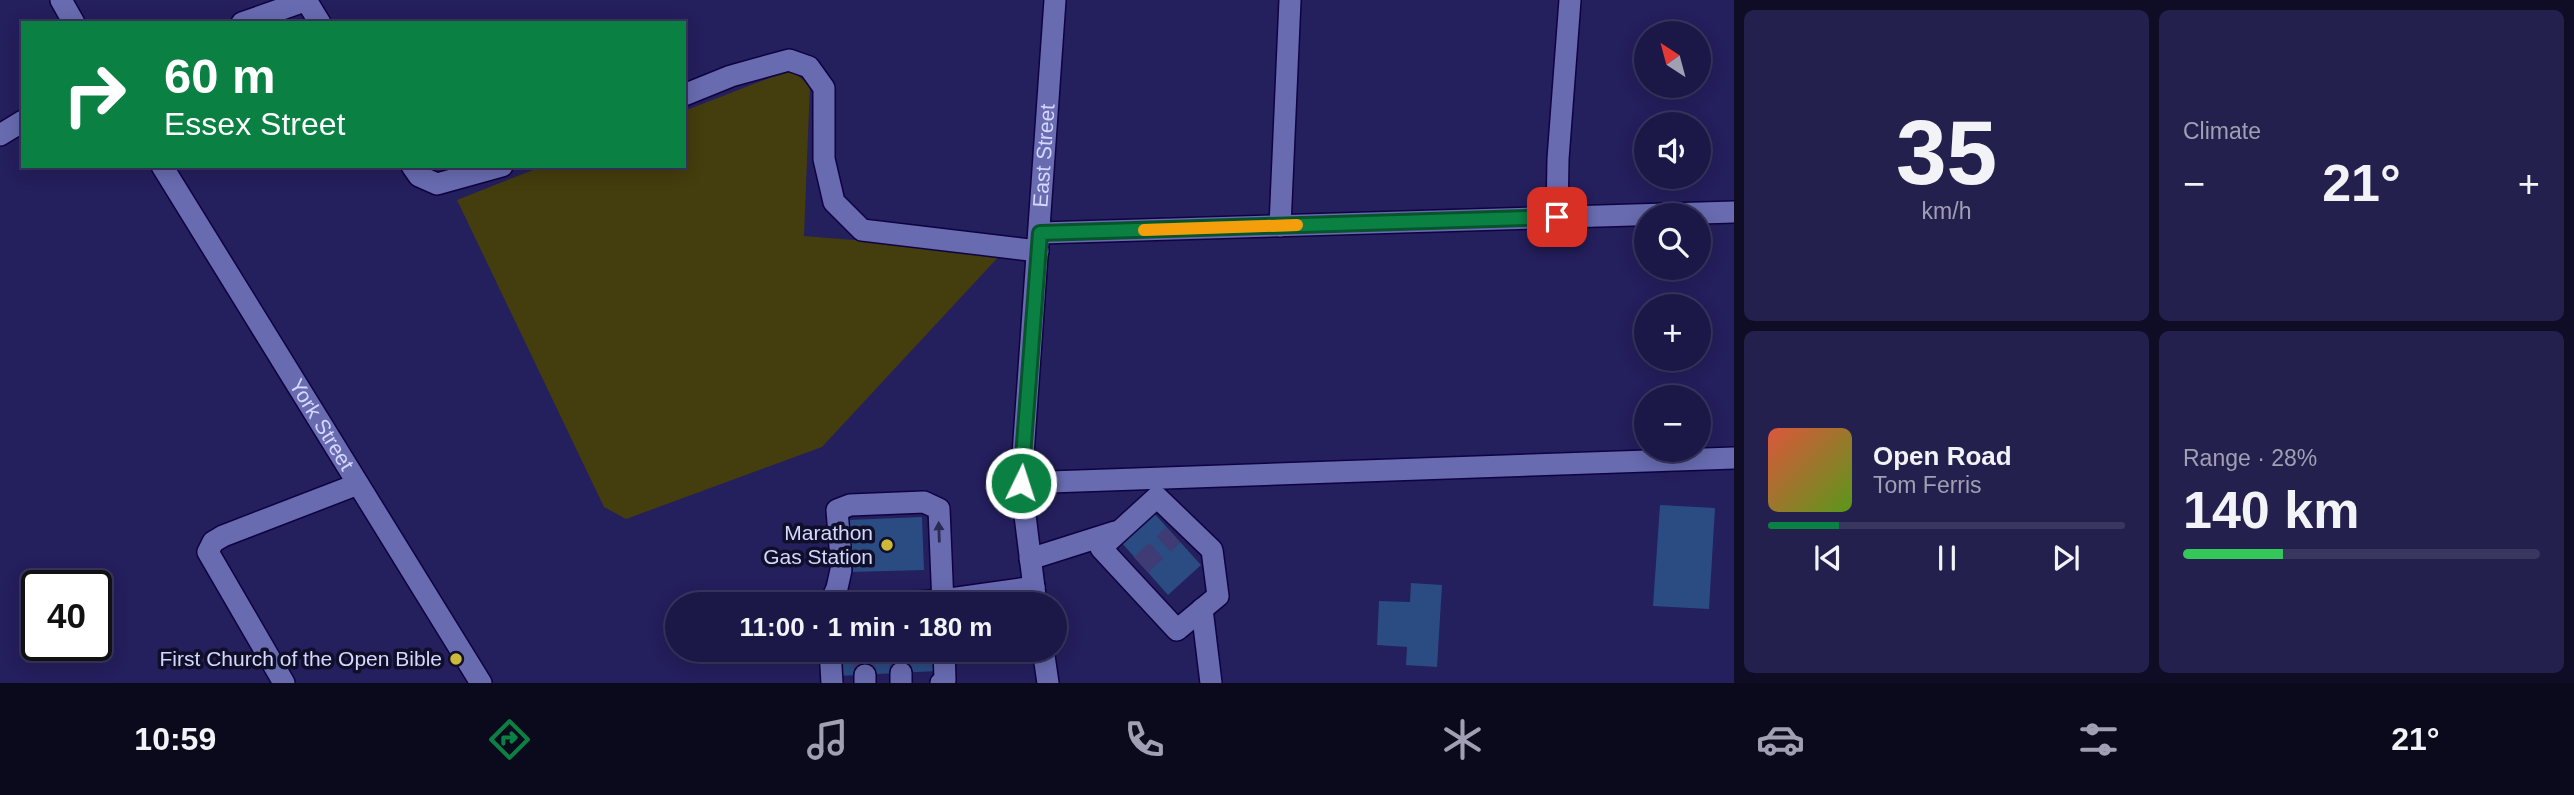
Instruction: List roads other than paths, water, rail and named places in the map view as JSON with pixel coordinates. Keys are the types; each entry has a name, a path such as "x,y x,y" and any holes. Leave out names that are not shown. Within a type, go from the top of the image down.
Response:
{"street":[{"path":"61,0 74,21"},
{"path":"248,21 306,0 319,21"},
{"name":"East Street","path":"1035,592 1021,483 1055,0"},
{"path":"1280,226 1290,0"},
{"path":"1557,217 1558,159 1570,0"},
{"path":"686,94 731,76 789,60 809,67 824,88 824,159 834,202 862,230 1039,242 1280,226 1734,212"},
{"path":"0,135 21,122"},
{"name":"York Street","path":"163,168 481,683"},
{"path":"413,168 419,176 437,184 495,168"},
{"path":"1021,483 1734,458"},
{"path":"284,683 208,552 213,542 223,536 358,484"},
{"path":"1157,497 1179,530 1212,550 1218,596 1177,630 1134,571 1101,548 1120,530 1157,497"},
{"path":"840,547 837,510 850,505 924,502 939,509 943,592"},
{"path":"1030,559 1120,530"},
{"path":"835,592 841,570"},
{"path":"1202,609 1211,683"},
{"path":"831,662 832,683"},
{"path":"941,683 946,680 945,662"},
{"path":"1045,662 1048,683"}],"tunnel":[{"path":"1141,565 1173,535"},
{"path":"864,662 865,675"},
{"path":"900,662 901,673"}],"place":[{"name":"Marathon Gas Station","path":"887,545"},
{"name":"First Church of the Open Bible","path":"456,659"}]}
